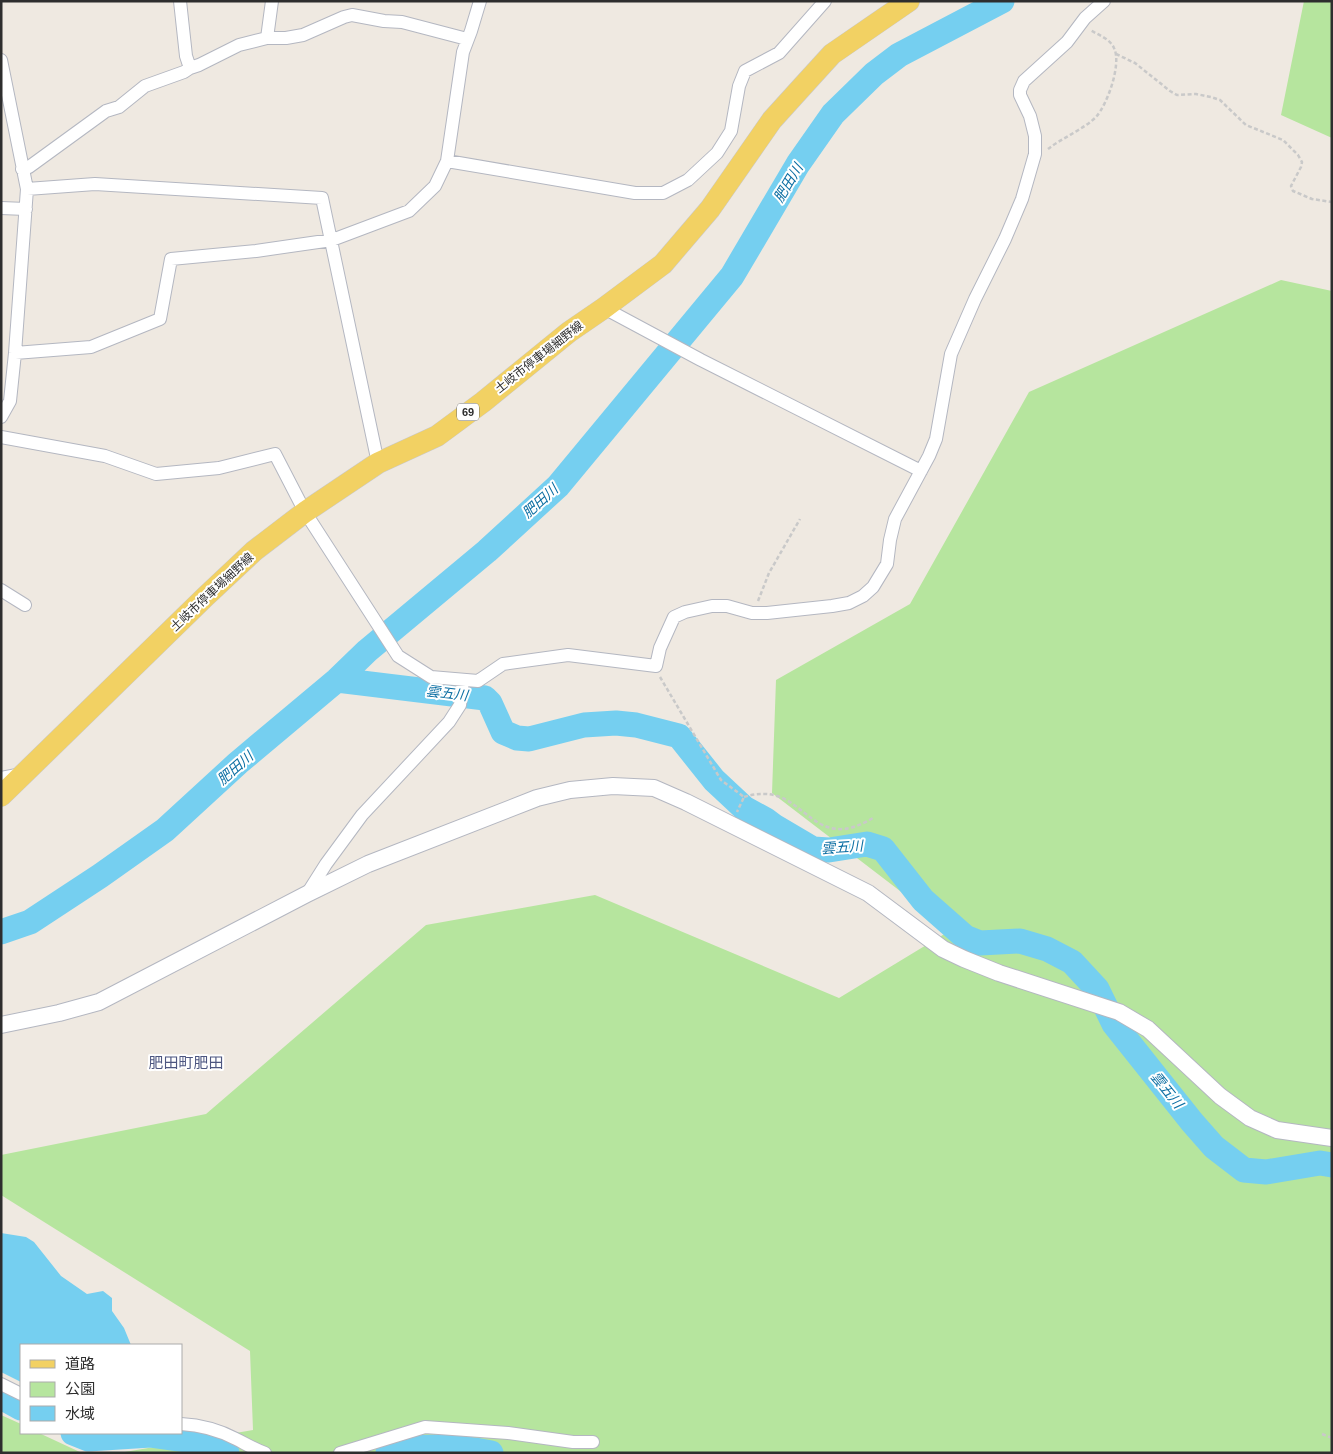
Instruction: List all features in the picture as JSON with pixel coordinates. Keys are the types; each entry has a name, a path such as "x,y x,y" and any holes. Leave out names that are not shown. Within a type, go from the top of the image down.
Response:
{"main road":[{"name":"土岐市停車場細野線","path":"1,796 254,552 305,512 378,463 437,436 483,402 569,332 663,264 710,209 772,120 832,54 909,1"}],"street":[{"path":"180,1 186,56 190,68"},
{"path":"267,38 272,1"},
{"path":"15,353 91,347 160,319 171,259 256,251 332,240 409,211 435,186 447,161 463,52 480,1"},
{"path":"447,161 635,193 663,192 688,180 717,152 731,131 739,86 745,71 779,53 825,1"},
{"path":"1,437 105,456 156,474 219,468 275,454 305,512 398,656 431,677 463,682 478,681 503,664 568,655 656,666 660,648 674,617 685,612 712,606 727,606 755,613 767,613 849,603 863,596 873,587 887,564 895,519 936,439 951,354 975,298 1005,239 1022,199 1035,154 1035,136 1030,116 1020,95 1020,90 1024,81 1067,42 1090,13 1104,1"},
{"path":"22,169 29,168 106,111 119,107 145,86 184,72 239,45 267,38 286,38 302,35 352,15 384,21 402,22 467,39"},
{"path":"1,60 2,74 26,189 26,210 10,401 1,418"},
{"path":"26,189 95,184 322,198 378,463"},
{"path":"1,208 26,210"},
{"path":"604,308 629,323 921,471"},
{"path":"1,590 25,605"},
{"path":"307,894 326,864 362,815 449,722 460,705 463,682"},
{"path":"1,778 22,774"},
{"path":"1,1025 59,1013 99,1002 368,864 538,798 570,790 613,786 654,788 868,892 943,949 999,973 1086,1003 1120,1012 1148,1029 1220,1096 1250,1118 1277,1130 1332,1138"},
{"path":"1,1384 20,1394"},
{"path":"182,1424 208,1428 224,1433 265,1453"},
{"path":"340,1453 425,1427 508,1433 573,1442 593,1442"}],"path":[{"path":"1035,154 1042,153 1094,118 1106,100 1115,72 1116,54 1114,48 1106,39 1080,25"},
{"path":"1116,54 1135,63 1177,95 1196,94 1220,100 1246,125 1283,140 1298,155 1302,162 1291,186 1293,191 1312,199 1332,202"},
{"path":"755,613 760,594 769,573 800,518"},
{"path":"656,666 669,693 721,780 744,797"},
{"path":"731,825 744,797 755,794 782,797 821,824 831,828 842,830 852,828 873,818"},
{"path":"1322,1434 1332,1438"}],"green space":[{"path":"1304,1 1332,1 1332,138 1281,115"},
{"path":"1281,280 1332,291 1332,1453 119,1453 253,1430 250,1351 1,1195 1,1155 206,1114 426,925 595,895 839,998 951,930 772,793 776,680 910,604 1029,392"},
{"path":"1,1415 20,1424 20,1434 41,1434 82,1453 1,1453"}],"water":[{"path":"1,1233 26,1237 34,1242 61,1276 87,1294 103,1291 112,1298 112,1311 124,1328 131,1344 20,1344 20,1382 1,1372"}],"waterway":[{"name":"肥田川","path":"1,932 30,922 165,830 238,763 337,680 367,651 487,551 558,486 732,276 798,164 833,114 874,74 899,55 1002,1"},
{"name":"雲五川","path":"337,680 485,698 490,703 503,732 517,738 529,739 584,725 616,723 636,725 679,736 714,780 744,808 813,849 829,850 867,844 883,849 923,900 965,937 980,943 1020,941 1047,949 1072,962 1097,989 1114,1024 1192,1122 1214,1147 1244,1170 1266,1172 1320,1163 1332,1165"},
{"path":"1,1397 20,1407"},
{"path":"76,1434 88,1439 151,1435 187,1440 227,1453"},
{"path":"388,1453 427,1447 465,1449 491,1453"}],"district":[{"name":"肥田町肥田","path":"186,1062"}]}
